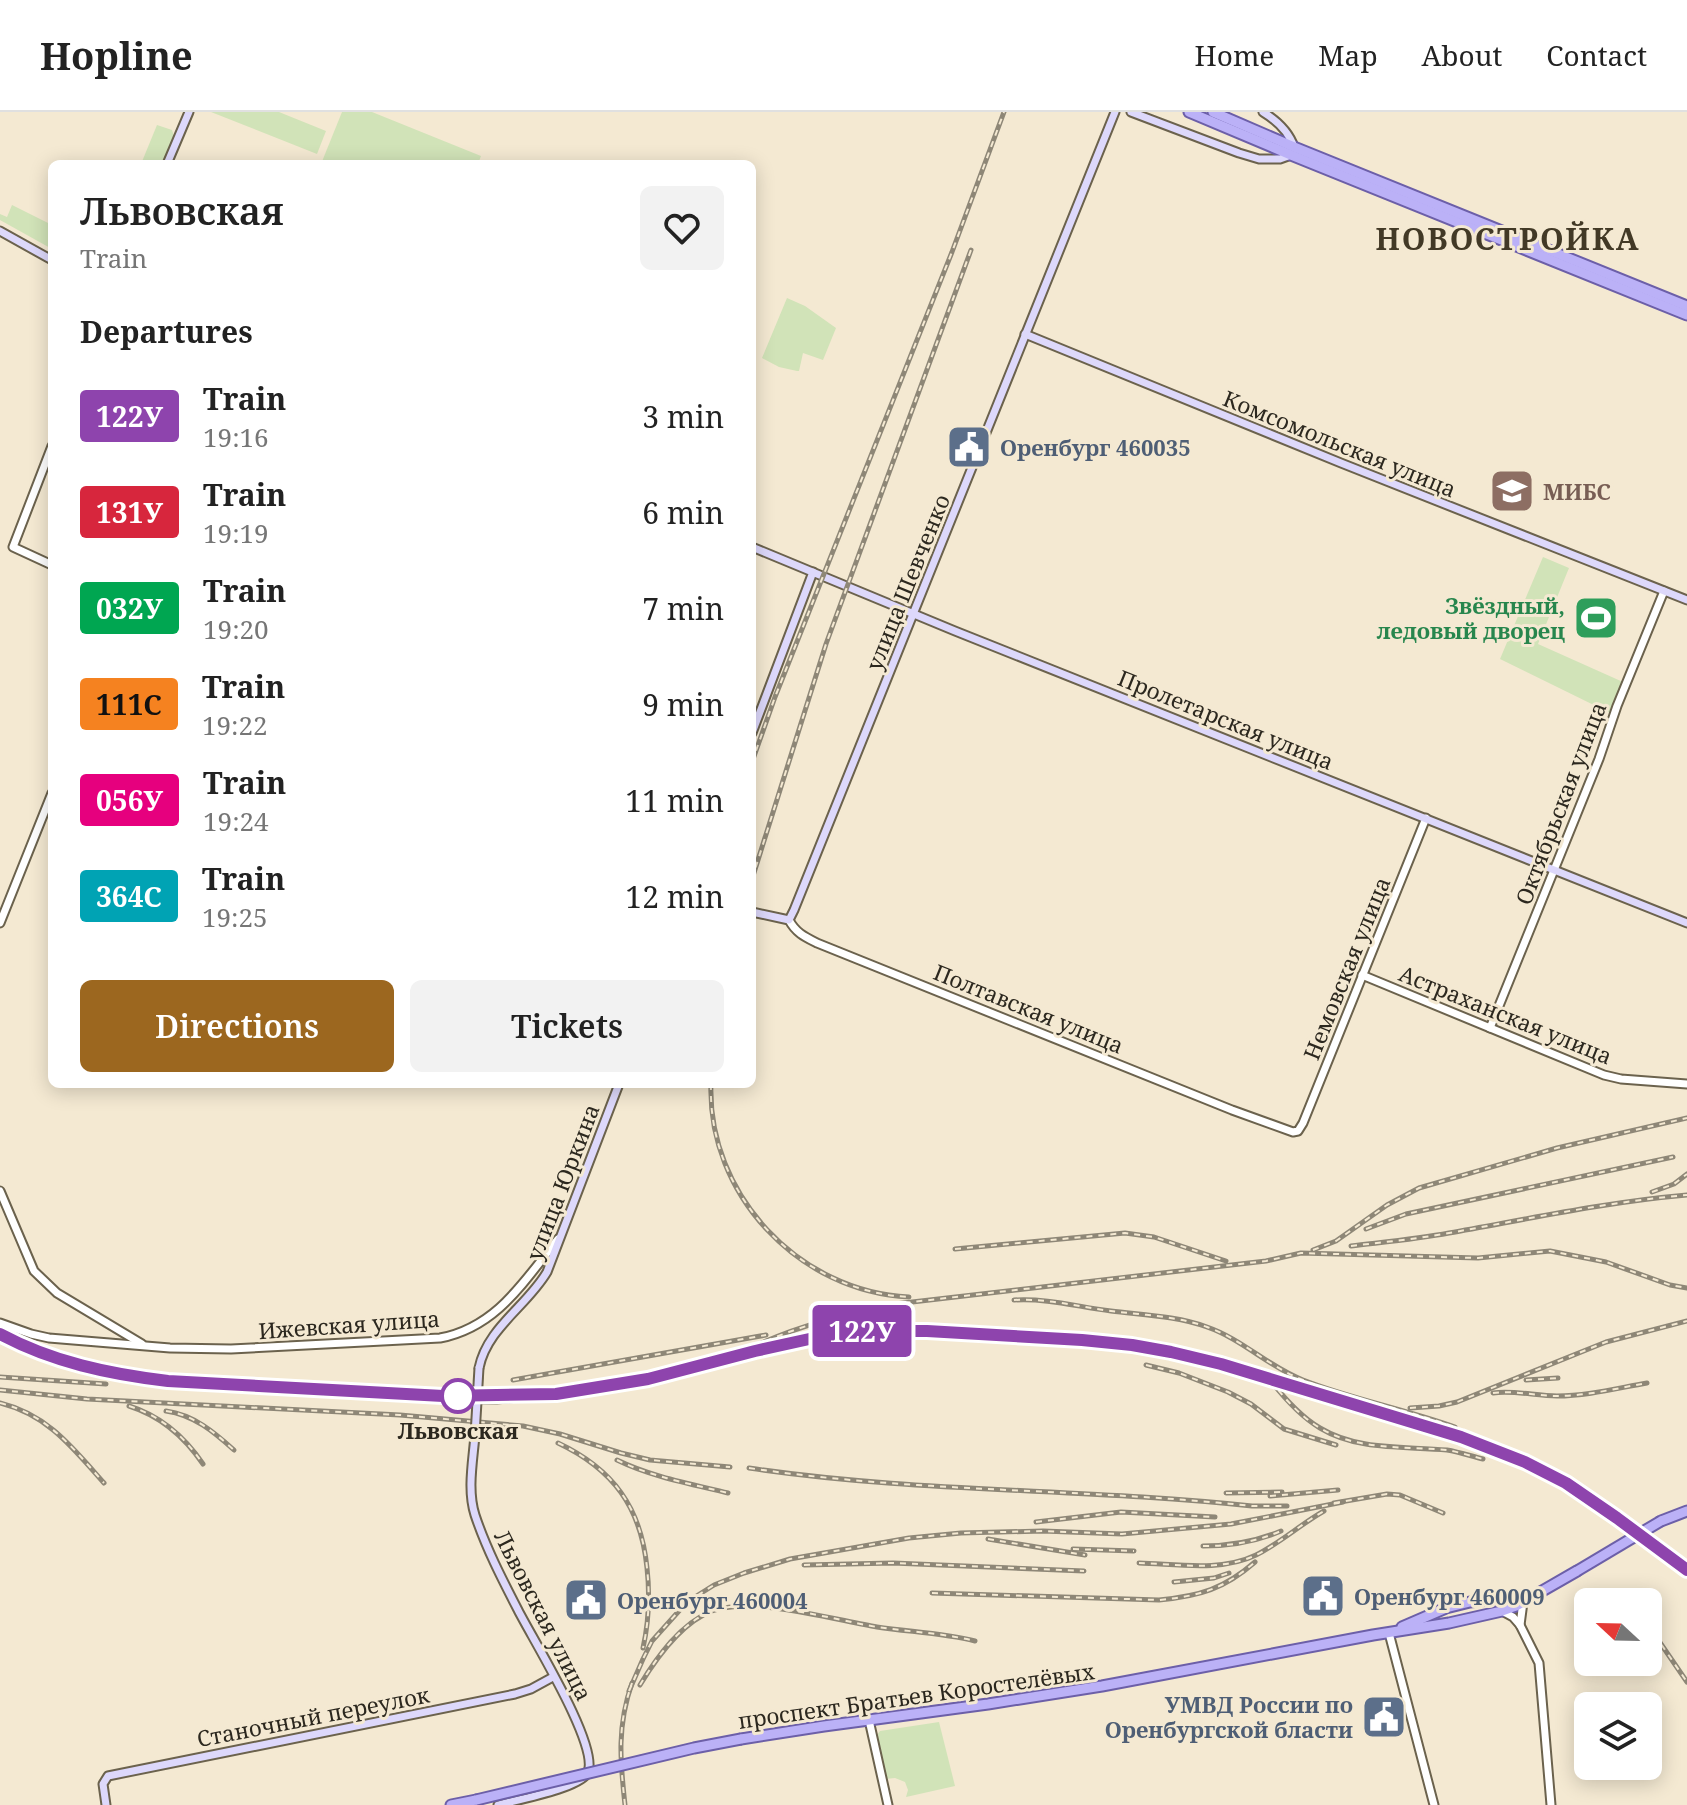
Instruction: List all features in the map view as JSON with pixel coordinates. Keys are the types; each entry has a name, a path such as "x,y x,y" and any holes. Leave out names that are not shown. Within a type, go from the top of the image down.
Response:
{"main road":[{"path":"169,160 189,112"},
{"name":"улица Шевченко","path":"789,920 1115,112"},
{"name":"улица Шевченко","path":"1110,123 1121,112"},
{"path":"1131,112 1259,159 1280,159 1292,151"},
{"path":"1189,112 1687,306"},
{"path":"1213,112 1292,151 1687,315"},
{"path":"1263,112 1291,138 1292,151"},
{"path":"0,231 48,258"},
{"name":"Комсомольская улица","path":"1025,334 1687,600"},
{"name":"Пролетарская улица","path":"756,549 1687,923"},
{"path":"756,722 813,572"},
{"name":"Полтавская улица","path":"756,913 789,920"},
{"name":"улица Юркина","path":"479,1368 482,1354 491,1338 547,1272 617,1088"},
{"name":"Львовская улица","path":"479,1368 472,1490 474,1511 495,1565 573,1712 589,1766 583,1779 565,1787 498,1805"},
{"name":"проспект Братьев Коростелёвых","path":"451,1805 741,1739 1088,1688 1475,1618 1523,1602 1661,1521 1687,1511"},
{"name":"проспект Братьев Коростелёвых","path":"1389,1633 1446,1608 1537,1594"},
{"path":"1470,1602 1470,1614 1475,1618"},
{"path":"1446,1608 1451,1612 1449,1623"},
{"name":"Станочный переулок","path":"106,1805 103,1784 108,1776 515,1694 553,1677"}],"street":[{"path":"48,456 13,547 48,563"},
{"name":"Октябрьская улица","path":"1490,1028 1664,591"},
{"path":"0,923 48,803"},
{"name":"Немовская улица","path":"1298,1131 1426,818"},
{"name":"Полтавская улица","path":"789,920 800,934 817,943 1232,1110 1288,1131 1298,1131"},
{"name":"Астраханская улица","path":"1362,975 1604,1075 1687,1084"},
{"path":"0,1191 34,1271 57,1293 146,1346"},
{"name":"Ижевская улица","path":"0,1323 37,1336 100,1343 231,1349 440,1338 469,1330 506,1303 561,1235"},
{"path":"529,1275 539,1278 539,1285"},
{"path":"100,1343 111,1336 109,1325"},
{"path":"1520,1625 1523,1602"},
{"path":"1502,1611 1520,1625 1539,1663 1551,1805"},
{"path":"1389,1633 1434,1805"},
{"path":"869,1720 888,1805"}],"green space":[{"path":"211,112 279,112 326,131 317,154"},
{"path":"342,112 372,112 481,156 480,160 323,160"},
{"path":"157,125 172,130 174,136 164,160 143,160"},
{"path":"12,205 48,223 48,247 0,220 0,214 7,217"},
{"path":"787,298 805,306 836,328 823,360 803,353 799,371 779,367 762,358"},
{"path":"1543,557 1569,568 1538,644 1623,682 1610,713 1500,659"},
{"path":"939,1722 955,1786 906,1797 908,1790 905,1782 895,1778 885,1779 875,1738 880,1731"}],"railway":[{"path":"756,751 1004,112"},
{"path":"756,866 826,644 971,250"},
{"path":"711,1088 714,1125 725,1163 743,1198 767,1230 797,1256 831,1277 869,1291 909,1297"},
{"path":"1313,1250 1336,1241 1387,1205 1419,1188 1557,1148 1687,1118"},
{"path":"1366,1229 1406,1214 1673,1157"},
{"path":"1652,1192 1674,1184 1687,1174"},
{"path":"1351,1246 1437,1235 1597,1206 1687,1195"},
{"path":"955,1249 1125,1233 1154,1237 1226,1261"},
{"path":"755,1346 824,1321 895,1304 1266,1261 1301,1253 1478,1258 1550,1251 1606,1262 1687,1288"},
{"path":"1014,1300 1051,1302 1196,1323 1220,1332 1303,1380 1455,1427"},
{"path":"1410,1408 1457,1402 1606,1342 1687,1321"},
{"path":"0,1338 40,1356 81,1368 167,1384 455,1402 497,1402 587,1394 807,1343 863,1334 926,1334 1132,1348 1170,1355 1290,1388 1461,1440 1524,1465 1565,1486 1687,1576"},
{"path":"513,1380 766,1335"},
{"path":"1146,1365 1179,1373 1228,1392 1251,1404 1284,1429 1336,1445"},
{"path":"0,1377 106,1384"},
{"path":"1526,1380 1558,1378"},
{"path":"1271,1381 1299,1413 1320,1428 1350,1441 1447,1450 1483,1459"},
{"path":"1493,1393 1568,1396 1647,1383"},
{"path":"0,1390 87,1399 400,1415 523,1426 650,1460 730,1467"},
{"path":"0,1403 17,1408 46,1424 104,1483"},
{"path":"129,1406 171,1428 203,1464"},
{"path":"166,1411 195,1420 234,1450"},
{"path":"558,1443 577,1453 609,1478 631,1508 644,1546 647,1568 648,1618 643,1648"},
{"path":"617,1460 658,1476 728,1493"},
{"path":"749,1468 875,1482 1287,1506"},
{"path":"1270,1496 1338,1490"},
{"path":"1226,1493 1282,1492"},
{"path":"1334,1503 1387,1494 1400,1495 1443,1513"},
{"path":"629,1691 652,1641 687,1602 714,1585 790,1559 909,1538 961,1533 1043,1531 1122,1534 1231,1524 1343,1502"},
{"path":"1139,1563 1228,1564 1256,1555 1324,1511"},
{"path":"1036,1522 1121,1512 1215,1517"},
{"path":"1203,1546 1243,1543 1281,1531"},
{"path":"988,1539 1085,1555"},
{"path":"1073,1549 1134,1551"},
{"path":"932,1593 1159,1600 1211,1590 1233,1579 1255,1562"},
{"path":"804,1565 893,1563 1084,1571"},
{"path":"1174,1582 1214,1578 1229,1573"},
{"path":"640,1685 680,1632 701,1616 729,1607 794,1611 975,1641"},
{"path":"1662,1645 1687,1682"},
{"path":"625,1805 621,1743 632,1683"}],"train":[{"name":"122У","path":"0,1334 70,1363 136,1377 443,1396 556,1394 587,1390 648,1379 806,1339 863,1331 927,1331 1132,1345 1221,1364 1493,1449 1566,1483 1687,1570"}],"place":[{"name":"Оренбург 460035","path":"969,447"},
{"name":"МИБС","path":"1512,491"},
{"name":"Звёздный, ледовый дворец","path":"1596,618"},
{"name":"Львовская","path":"458,1396"},
{"name":"Оренбург 460009","path":"1323,1596"},
{"name":"Оренбург 460004","path":"586,1600"},
{"name":"УМВД России по Оренбургской бласти","path":"1384,1717"}],"district":[{"name":"НОВОСТРОЙКА","path":"1508,238"}]}
